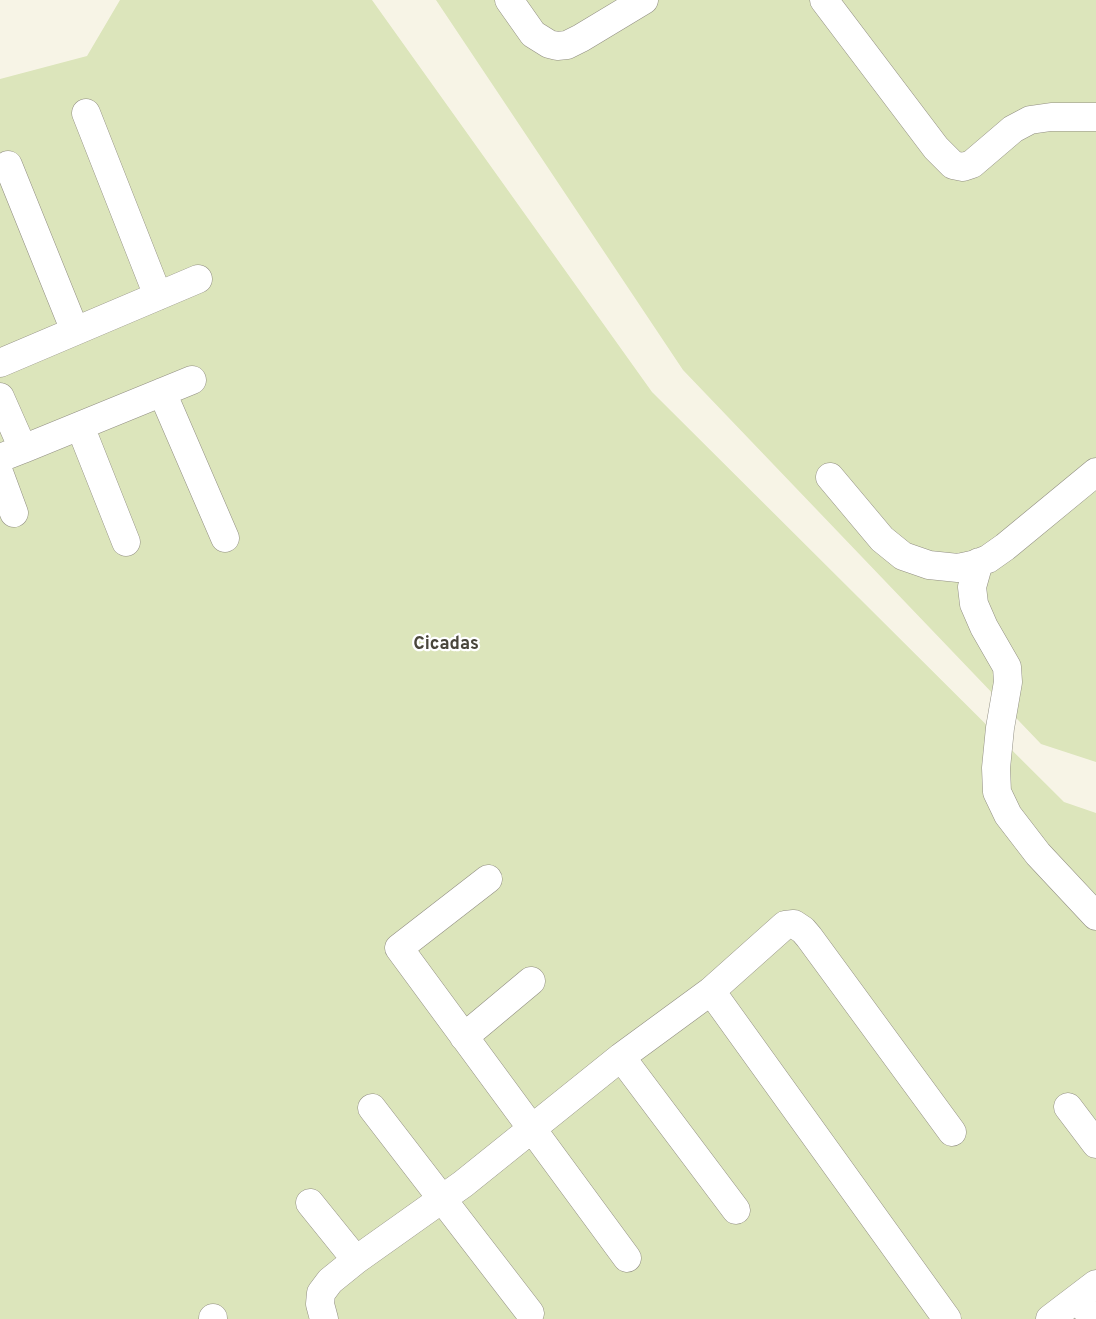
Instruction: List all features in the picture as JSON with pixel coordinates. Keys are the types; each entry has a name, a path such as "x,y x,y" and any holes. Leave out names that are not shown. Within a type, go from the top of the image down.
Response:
{"street":[{"path":"510,0 533,34 549,44 557,46 567,45 581,38 644,0"},
{"path":"824,0 936,148 953,165 963,167 972,164 1014,129 1030,120 1051,117 1096,117"},
{"path":"86,113 158,296"},
{"path":"8,165 75,331"},
{"path":"0,363 198,279"},
{"path":"0,398 12,453 192,380"},
{"path":"162,392 225,538"},
{"path":"80,426 126,542"},
{"path":"830,477 882,539 903,556 928,565 958,568 988,559 1096,472"},
{"path":"0,476 14,513"},
{"path":"979,562 972,587 974,604 984,627 1007,667 1008,682 1000,728 996,768 998,792 1008,815 1038,854 1096,916"},
{"path":"488,879 399,948 627,1258"},
{"path":"324,1319 320,1304 321,1293 330,1282 356,1260 463,1184 621,1057 711,991 785,925 794,924 803,930 952,1132"},
{"path":"464,1037 531,981"},
{"path":"711,991 947,1319"},
{"path":"621,1057 736,1210"},
{"path":"372,1108 530,1313"},
{"path":"1068,1108 1096,1144"},
{"path":"310,1203 356,1260"},
{"path":"1050,1319 1089,1300"}],"green space":[{"path":"120,0 372,0 652,392 1064,802 1096,813 1096,1319 0,1319 0,79 87,56"},
{"path":"436,0 1096,0 1096,762 1041,744 683,370"}],"district":[{"name":"Cicadas","path":"446,645"}]}
